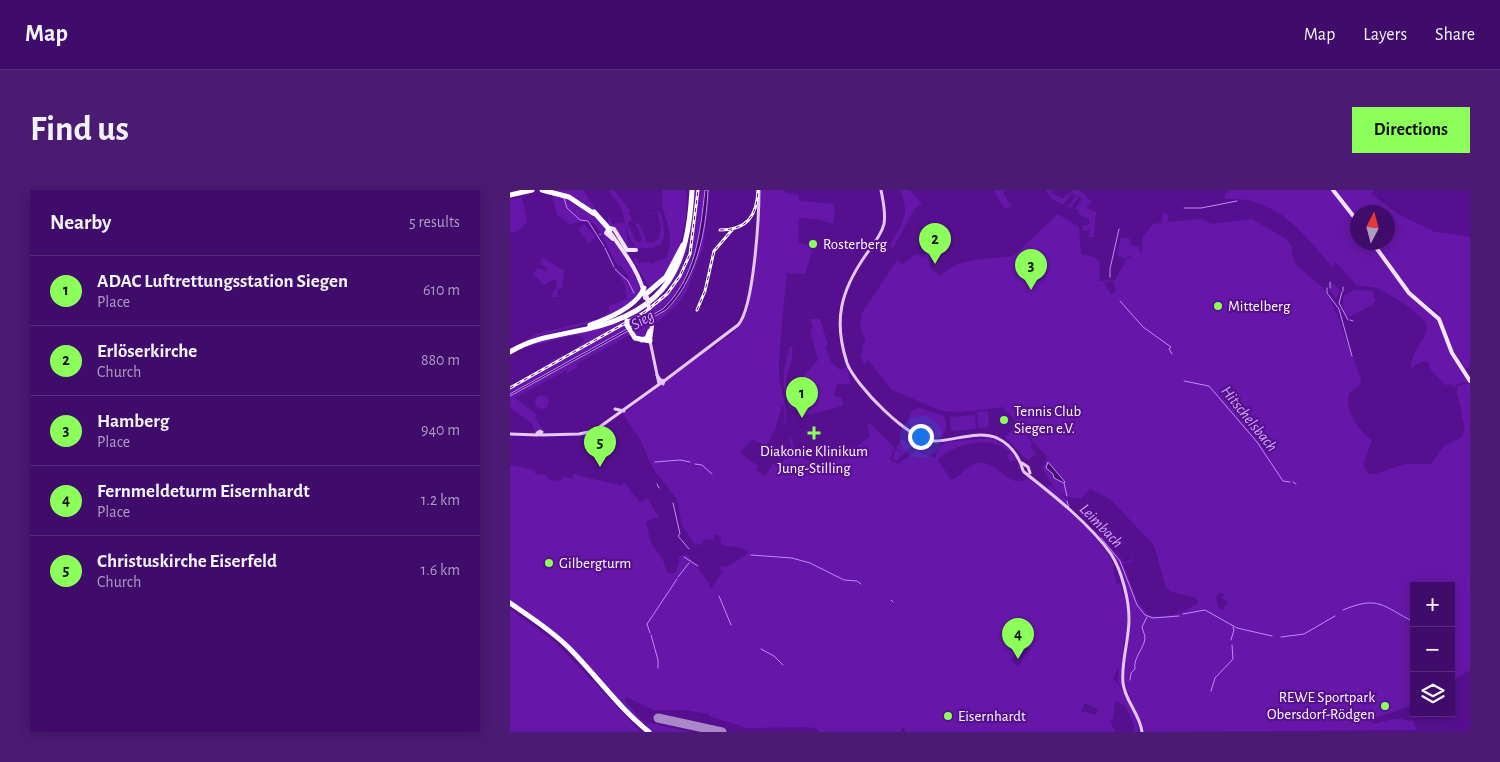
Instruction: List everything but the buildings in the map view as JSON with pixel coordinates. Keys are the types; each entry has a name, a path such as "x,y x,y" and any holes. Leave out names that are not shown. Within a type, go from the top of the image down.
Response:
{"highway":[{"path":"512,193 521,190"},
{"path":"512,193 532,190"},
{"path":"542,190 558,193 576,201 590,211 609,231"},
{"path":"552,190 570,196 584,204 609,231"},
{"path":"510,351 542,338 592,328 614,321 632,312 660,292 678,267 687,239 690,190"},
{"path":"510,351 542,336 580,328 617,317 650,298 673,270 685,239 691,198"},
{"path":"580,328 611,316 664,279 674,265 685,239"},
{"path":"626,323 632,312"},
{"path":"614,321 626,323"},
{"path":"626,323 633,335 641,340 651,341"},
{"path":"641,340 647,338 651,328"},
{"path":"510,605 565,646 648,732"},
{"path":"565,646 616,705 644,732"}],"main road":[{"path":"510,434 579,434 594,431 655,389 662,381 738,325 745,317 754,263 759,190"},
{"path":"881,190 885,216 882,228 848,282 842,304 841,324 848,366 874,399 911,435 931,441 980,435 992,436 1008,444 1024,467 1024,471 1028,471 1103,545 1116,564 1126,598 1129,617 1123,664 1124,686 1140,720 1142,732"},
{"path":"1333,190 1350,212"},
{"path":"618,242 606,234 607,229 613,228 628,250 636,250"},
{"path":"609,231 631,261 644,293 651,328 651,353 659,382 655,389"},
{"path":"609,231 624,249 644,293"},
{"path":"624,249 632,252 631,261"},
{"path":"1378,250 1409,293 1439,319 1452,353 1469,379"},
{"path":"656,374 662,381"},
{"path":"615,409 625,411"}],"shaded area":[{"path":"551,190 583,190 599,214 609,223 608,217 610,217 612,224 625,223 628,245 635,246 629,238 621,207 608,190 614,190 631,212 628,212 632,219 628,223 636,242 640,242 642,238 635,222 639,224 647,242 652,243 659,239 661,228 658,212 642,217 658,211 662,219 663,241 656,247 630,250 615,230 606,228 605,232 622,253 637,279 639,295 627,306 599,320 522,341 539,333 598,319 609,312 609,306 627,299 625,284 614,269 617,268 619,273 627,279 629,277 621,266 617,265 597,226 588,220 570,224 557,215"},
{"path":"662,190 686,190 686,216 684,230 675,258 668,270 649,287 633,260 637,258 639,263 650,262 651,264 666,258 669,251 670,238 662,205"},
{"path":"694,190 697,190 692,232 682,266 674,281 662,295 628,321 629,317 647,305 661,292 681,264 687,248 690,231"},
{"path":"700,190 705,190 695,254 683,283 663,309 510,394 510,389 647,312 670,292 682,276 692,251"},
{"path":"705,190 708,190 707,206 698,254 677,298 666,310 510,396 510,394 663,309 683,283 695,254"},
{"path":"708,190 710,190 703,248 686,293 675,307 650,328 645,338 628,336 576,364 578,370 576,368 567,373 566,371 570,368 515,398 537,415 535,418 545,433 539,429 535,432 532,423 510,408 510,396 660,313 673,303 691,275 697,258 705,223"},
{"path":"761,190 785,190 785,193 799,195 799,201 833,204 835,211 833,224 818,219 799,218 798,243 808,244 809,239 821,243 814,246 805,274 787,273 779,374 786,415 785,428 784,407 782,406 776,427 766,447 752,439 740,453 758,466 756,470 765,476 773,463 778,467 791,451 790,437 795,449 802,457 816,463 824,463 839,457 850,445 855,448 869,437 868,422 891,444 894,449 890,460 898,464 916,451 935,458 938,449 946,442 991,438 1010,449 1021,469 1017,468 1019,466 1015,460 1010,462 1007,455 1010,453 1003,447 984,442 964,445 945,454 938,460 951,480 978,463 992,466 1016,481 1023,481 1030,477 1076,518 1106,552 1114,565 1113,571 1117,584 1120,583 1128,622 1128,630 1123,643 1122,688 1118,683 1119,666 1113,679 1123,690 1136,716 1139,732 1134,732 1134,724 1125,706 1115,701 1113,719 1110,720 1115,732 906,732 903,727 900,732 819,732 816,728 804,727 747,728 709,716 709,714 685,710 653,710 626,697 625,701 647,726 645,722 691,732 653,732 623,706 580,656 510,601 510,465 535,470 535,474 546,475 550,480 561,481 562,476 573,479 573,474 622,486 624,482 640,503 647,498 659,518 650,519 646,523 651,543 662,558 668,574 676,572 679,561 678,557 688,555 709,583 709,588 712,587 723,571 718,567 728,566 747,554 748,551 739,547 724,546 720,542 721,537 714,534 713,540 704,539 702,544 695,545 682,525 677,499 652,467 641,441 623,414 710,348 713,350 722,340 735,333 734,330 743,321 748,310 757,247","holes":["1024,643 1030,649 1018,667 1011,660","1085,703 1098,709 1096,715 1081,711"]},
{"path":"900,190 910,190 922,204 915,208 893,248 890,247 905,214"},
{"path":"993,190 1006,190 1003,193 1011,206 1005,209"},
{"path":"1045,190 1052,190 1053,195 1063,198 1074,190 1063,205 1052,199"},
{"path":"1074,190 1079,190 1092,202 1086,208 1096,212 1094,237 1089,237 1090,228 1088,231 1084,231 1082,227 1090,223 1089,219 1078,214 1079,210 1075,209 1082,199 1086,200 1072,193"},
{"path":"1230,190 1331,190 1350,216 1350,250 1376,250 1406,290 1436,316 1450,350 1468,382 1457,384 1454,388 1451,384 1445,385 1431,370 1427,361 1418,363 1411,369 1415,353 1427,330 1426,325 1416,313 1408,306 1379,289 1356,285 1335,261 1333,268 1299,230 1273,210 1259,203 1243,199 1225,199 1225,195"},
{"path":"1335,190 1375,190 1371,194 1386,205 1350,205 1350,211"},
{"path":"1076,196 1078,198 1071,206 1075,209 1064,207 1069,205"},
{"path":"522,198 527,222 518,231 510,233 510,199"},
{"path":"1395,211 1435,232 1470,237 1470,366 1464,370 1437,312 1411,293 1379,250 1395,250"},
{"path":"1163,213 1168,214 1168,222 1201,219 1212,224 1252,219 1286,239 1292,246 1292,256 1297,266 1323,288 1332,302 1361,379 1360,385 1350,392 1348,405 1362,432 1372,440 1363,465 1368,474 1374,474 1406,464 1431,464 1444,446 1462,437 1465,429 1457,391 1458,386 1470,383 1470,670 1455,679 1455,582 1410,582 1410,706 1375,718 1370,705 1373,724 1396,719 1413,720 1417,730 1144,732 1125,683 1125,663 1131,617 1114,557 1068,507 1047,488 1050,485 1068,501 1069,507 1100,536 1098,533 1106,525 1115,533 1110,530 1108,531 1106,527 1100,534 1114,547 1121,539 1129,548 1122,542 1114,549 1102,538 1124,562 1133,560 1130,550 1134,561 1123,564 1138,602 1148,615 1168,616 1186,610 1198,603 1197,598 1172,592 1166,588 1154,545 1110,499 1090,489 1081,499 1060,493 1050,481 1043,468 1047,457 1003,407 962,412 942,411 892,390 868,360 864,364 860,355 863,351 862,344 866,342 860,327 862,313 897,260 902,264 917,254 923,257 929,250 930,267 939,276 957,264 974,260 1013,256 1058,214 1079,227 1081,254 1094,257 1100,262 1099,281 1115,280 1128,257 1132,258 1128,255 1126,259 1117,255 1121,237 1130,239 1130,245 1139,247 1139,251 1142,252 1143,236 1153,224 1167,222 1162,222","holes":["1113,281 1116,291 1111,295 1104,283","1219,593 1224,594 1222,599 1229,602 1222,610 1218,608 1216,598"]},
{"path":"584,224 596,237 589,243 578,229"},
{"path":"542,257 564,271 562,288 557,290 558,297 550,297 557,287 557,282 554,279 544,285 533,273 538,268 546,271 547,268 540,264"},
{"path":"1330,282 1340,290 1336,299 1330,290"},
{"path":"1355,290 1373,291 1376,300 1372,305 1349,317 1346,316 1343,304 1344,295"},
{"path":"810,319 820,319 828,345 825,346 831,362 840,370 847,367 850,384 837,384 834,396 842,398 843,406 798,417 798,410 790,409 787,401 784,370 790,346 793,347 792,361 786,387 794,400 799,396 804,399 806,393 801,379 818,360 810,329 813,328"},
{"path":"618,321 624,323 510,387 551,362 551,360 575,349 585,338 576,335 526,347 531,343"},
{"path":"542,395 547,397 549,402 547,407 542,409 537,407 535,402 537,397"},
{"path":"919,408 944,416 947,426 943,435 936,439 913,433 908,420 912,411"},
{"path":"988,411 989,427 978,428 977,412"},
{"path":"975,415 976,429 951,431 950,417"},
{"path":"1017,426 1033,443 1030,446 1036,454 1029,460 1005,437"},
{"path":"595,429 583,433 547,434 545,433 577,433"},
{"path":"902,439 911,446 904,454 896,448"},
{"path":"895,449 904,454 897,461 893,459"},
{"path":"1048,462 1064,483 1054,478 1053,474 1046,468"},
{"path":"510,609 555,642 641,732 510,732"}],"waterway":[{"path":"564,198 567,208 580,220 588,221 604,246"},
{"path":"1184,208 1201,208 1237,201"},
{"name":"Hitschelsbach","path":"1110,277 1119,229"},
{"path":"605,248 614,267"},
{"path":"615,269 628,281 634,293"},
{"path":"1330,282 1330,288"},
{"path":"1327,288 1327,293 1339,309 1352,356"},
{"path":"1342,292 1339,303 1348,320"},
{"name":"Hitschelsbach","path":"1120,301 1143,327 1171,347 1169,349 1172,354"},
{"name":"Hitschelsbach","path":"1184,381 1209,386 1257,442 1283,481 1290,482"},
{"path":"1227,400 1232,399"},
{"path":"655,462 680,460 690,462"},
{"path":"695,464 702,465 712,474"},
{"name":"Leimbach","path":"1064,483 1067,496"},
{"path":"657,484 659,488"},
{"name":"Leimbach","path":"1067,501 1069,508"},
{"path":"673,503 680,534 678,536 689,549"},
{"name":"Leimbach","path":"1101,538 1120,561 1137,605 1145,615 1153,618 1179,616"},
{"path":"751,555 792,558 810,563 844,580 857,581 861,584"},
{"path":"684,557 698,566"},
{"path":"678,577 689,563"},
{"path":"650,633 647,624 677,579"},
{"path":"719,596 731,625"},
{"name":"Leimbach","path":"1343,610 1365,603 1380,604 1410,620"},
{"name":"Leimbach","path":"1183,614 1205,610 1237,628 1272,636"},
{"name":"Leimbach","path":"1281,637 1304,634 1335,616"},
{"path":"1130,680 1131,673 1135,669 1135,661 1145,639 1142,627 1147,617"},
{"path":"1231,640 1233,627"},
{"path":"651,635 658,660 658,668"},
{"path":"1211,691 1215,678 1233,659 1232,645"},
{"path":"761,649 774,656 783,665"}],"runway":[{"path":"658,718 722,732"}],"railway":[{"path":"510,388 645,312 667,294 680,276 690,254 698,190"},
{"path":"720,230 737,227 749,220 753,214 758,190"},
{"path":"697,310 705,291 714,251 732,230"}],"place":[{"name":"Rosterberg","path":"813,244"},
{"name":"Erlöserkirche","path":"935,264"},
{"name":"Hamberg","path":"1031,290"},
{"name":"Mittelberg","path":"1218,306"},
{"name":"ADAC Luftrettungsstation Siegen","path":"802,418"},
{"name":"Tennis Club Siegen e.V.","path":"1004,420"},
{"name":"Diakonie Klinikum Jung-Stilling","path":"814,433"},
{"name":"Christuskirche Eiserfeld","path":"600,467"},
{"name":"Gilbergturm","path":"549,563"},
{"name":"Fernmeldeturm Eisernhardt","path":"1018,659"},
{"name":"REWE Sportpark Obersdorf-Rödgen","path":"1385,706"},
{"name":"Eisernhardt","path":"948,716"}],"water label":[{"name":"Sieg","path":"642,319"}]}
